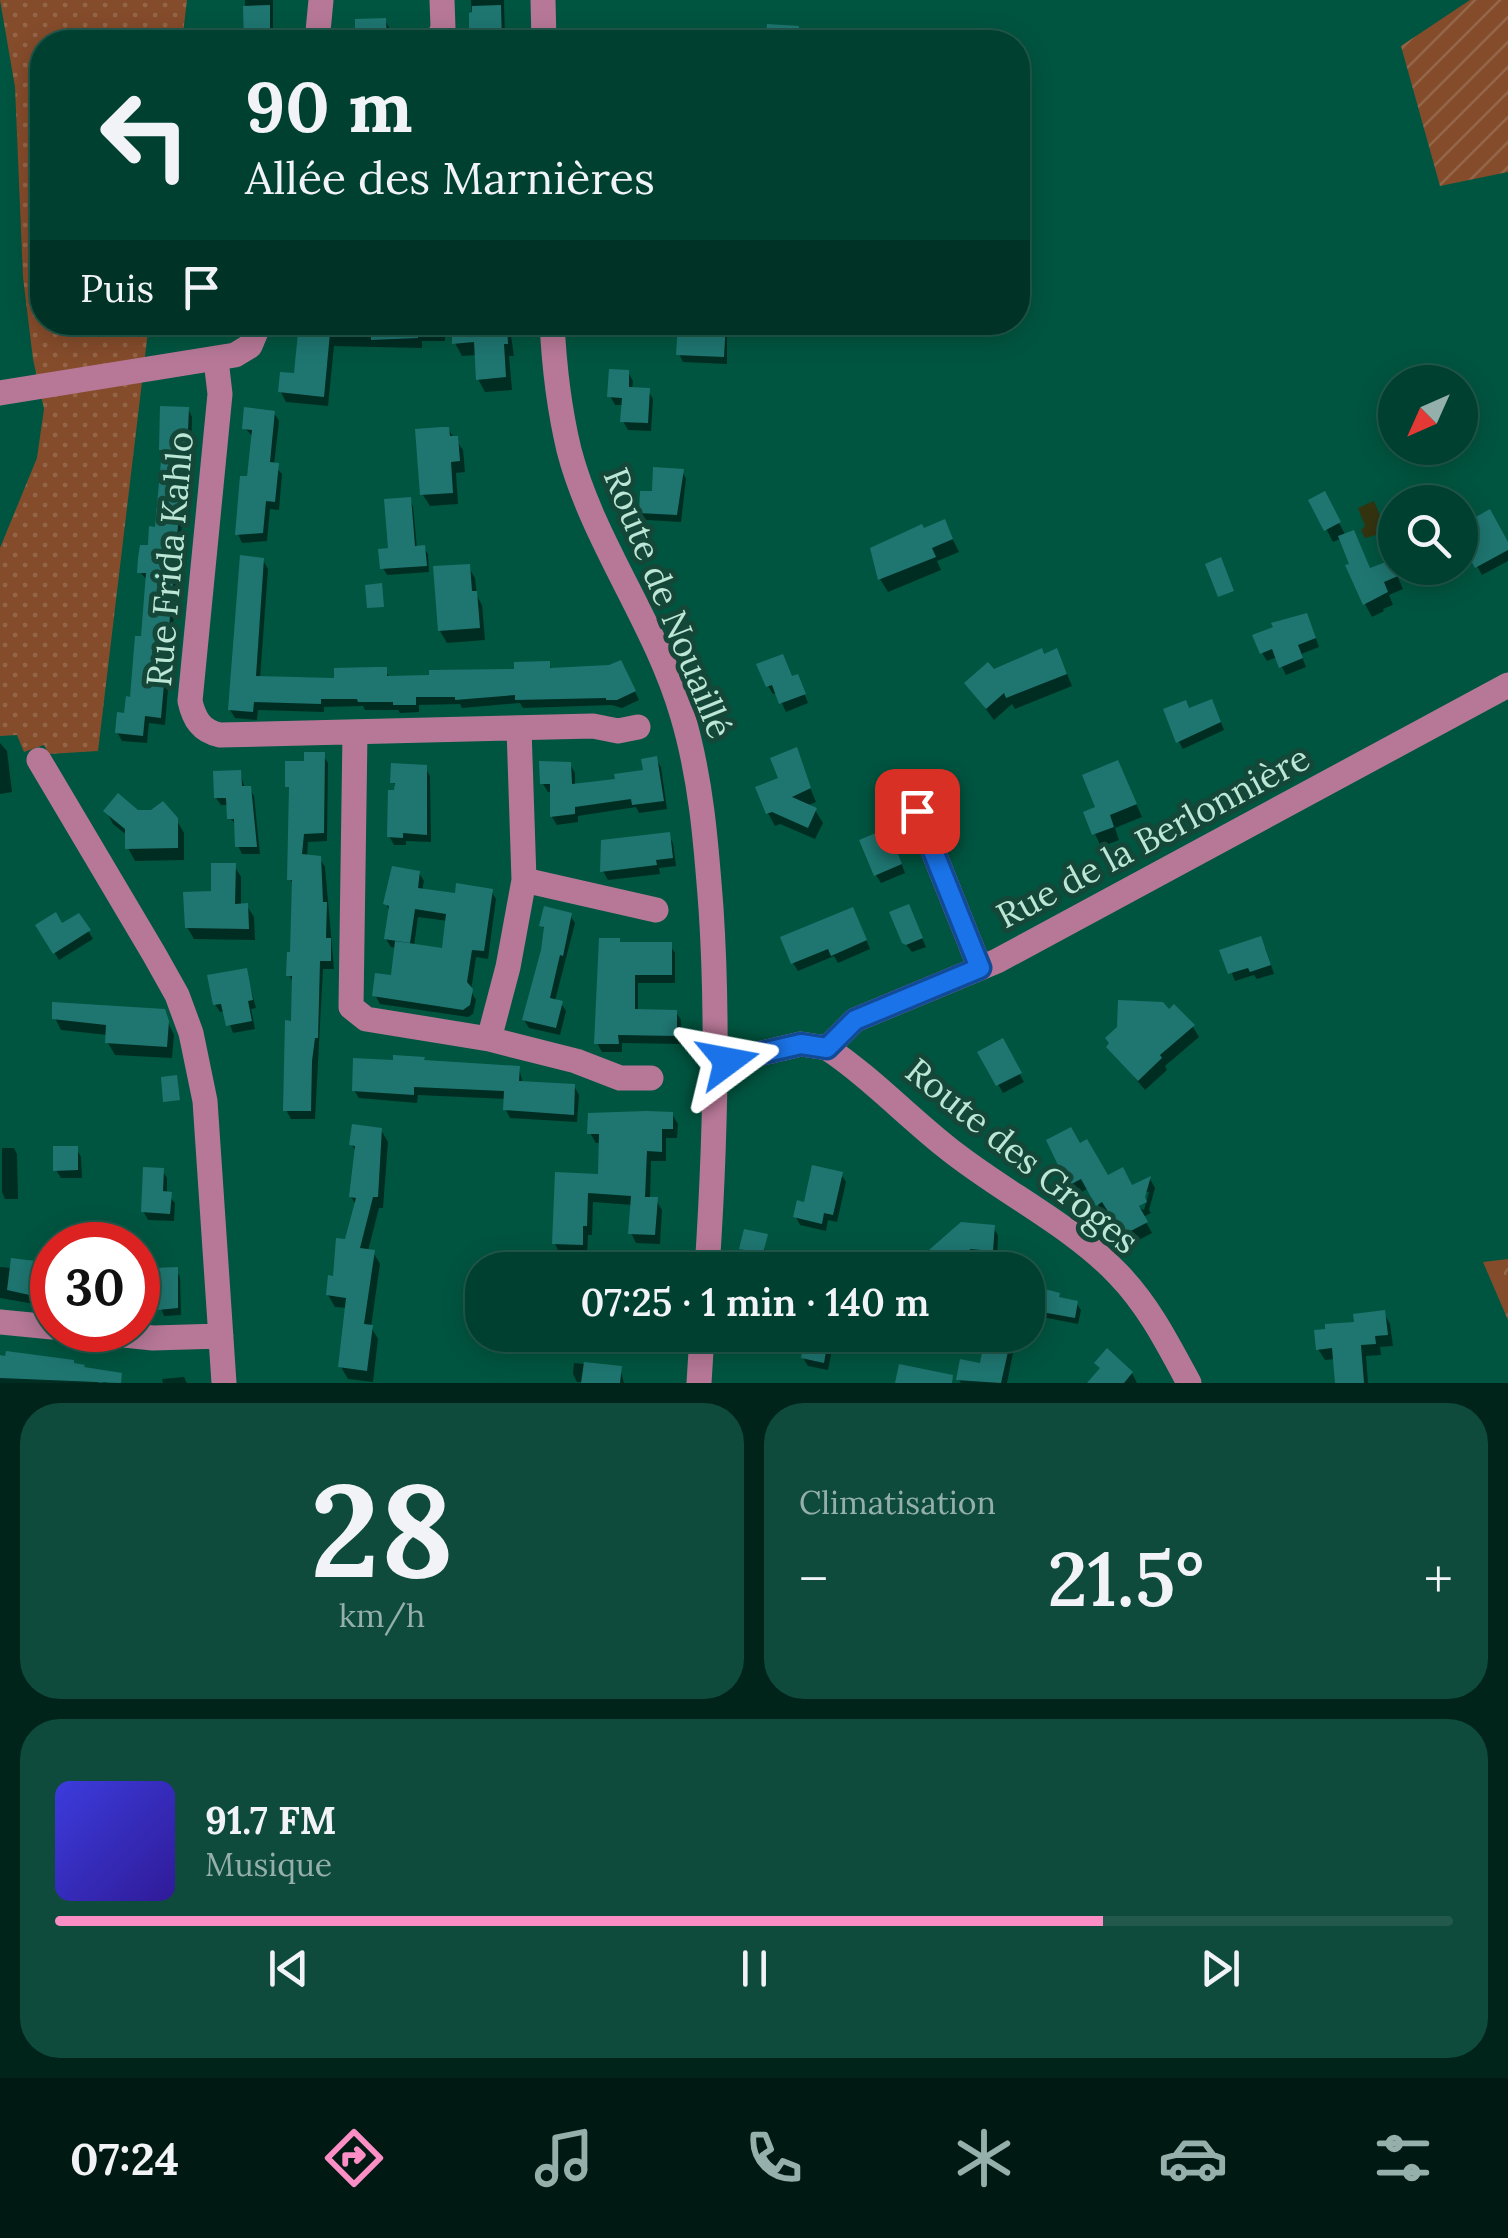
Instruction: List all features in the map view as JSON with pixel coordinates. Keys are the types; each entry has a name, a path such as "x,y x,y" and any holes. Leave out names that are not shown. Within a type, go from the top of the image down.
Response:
{"street":[{"path":"318,30 321,0"},
{"path":"442,0 442,30"},
{"path":"543,0 544,30"},
{"path":"0,393 216,360 250,346 255,335"},
{"name":"Route de Nouaillé","path":"553,335 554,365 570,451 681,710 698,777 715,972 716,1064 707,1252"},
{"name":"Rue Frida Kahlo","path":"216,360 220,394 190,701 201,726 220,734 592,726 618,731 638,727"},
{"name":"Rue de la Berlonnière","path":"827,1048 855,1020 980,968 1508,685"},
{"path":"489,1038 508,967 524,880 519,728"},
{"path":"355,733 351,1006 366,1019 489,1038 620,1078 651,1078"},
{"path":"39,760 177,995 192,1033 205,1102 224,1383"},
{"path":"936,787 917,811 980,968"},
{"path":"524,880 656,910"},
{"path":"716,1064 801,1044 827,1048"},
{"name":"Route des Groges","path":"827,1048 858,1069 943,1145 992,1183 1083,1243 1118,1274 1158,1325 1189,1383"},
{"path":"0,1322 30,1325"},
{"path":"160,1338 221,1336"},
{"path":"699,1383 701,1352"}],"green space":[{"path":"0,0 187,0 183,30 30,30 30,334 23,277 15,87"},
{"path":"1470,0 1508,0 1508,172 1440,186 1401,46"},
{"path":"30,335 148,335 98,751 49,754 44,745 24,752 17,735 0,736 0,548 37,458 44,409"},
{"path":"1508,1259 1508,1320 1483,1262"}],"shaded area":[{"path":"1374,501 1378,534 1365,538 1358,508"}],"building":[{"path":"270,5 270,30 244,30 243,6"},
{"path":"501,5 502,30 469,30 472,6"},
{"path":"386,18 386,30 355,30 355,19"},
{"path":"767,24 799,26 798,30 766,30"},
{"path":"298,335 330,335 324,397 278,392 280,372 294,373"},
{"path":"371,335 418,335 418,338 371,340"},
{"path":"452,335 508,335 508,344 504,344 506,377 476,380 474,342 452,344"},
{"path":"677,335 725,335 724,357 676,355"},
{"path":"609,369 629,370 629,387 650,388 648,423 620,422 622,398 607,397"},
{"path":"160,406 189,407 188,478 186,504 180,503 161,718 145,716 143,736 115,733 117,712 124,713 126,696 130,697 135,636 141,636 146,573 137,573 138,558 140,545 148,545 149,526 155,527 162,450"},
{"path":"244,407 275,411 270,462 279,463 275,502 266,501 263,533 235,535 240,476 247,476 252,430 242,429"},
{"path":"449,427 450,436 458,436 460,461 451,462 453,493 420,495 415,429"},
{"path":"653,467 684,469 677,515 639,513 640,491 652,491"},
{"path":"1325,491 1341,522 1324,531 1308,500"},
{"path":"411,497 415,546 425,545 427,566 380,569 378,549 388,548 384,499"},
{"path":"1490,509 1508,542 1508,550 1478,566 1480,529 1478,516"},
{"path":"945,519 953,539 932,548 936,557 878,580 870,548 922,524 924,528"},
{"path":"1354,530 1370,568 1378,565 1378,585 1385,585 1388,592 1363,605 1345,565 1349,564 1338,536"},
{"path":"240,555 264,558 256,676 334,678 334,668 375,667 387,667 387,676 429,675 429,670 514,669 514,662 550,661 550,668 609,665 621,660 636,691 617,700 515,700 515,695 455,700 416,697 416,705 393,705 321,699 321,704 254,702 253,712 228,710"},
{"path":"1221,557 1234,591 1218,597 1205,564"},
{"path":"470,564 480,628 438,631 433,566"},
{"path":"382,583 384,607 367,608 365,585"},
{"path":"1307,613 1316,638 1298,645 1303,658 1279,668 1272,649 1260,654 1252,635 1273,627 1271,623"},
{"path":"1042,648 1044,654 1057,648 1067,674 1006,698 1004,693 986,709 964,683 988,662 994,669"},
{"path":"783,654 792,676 798,674 806,694 779,704 772,685 766,687 756,664"},
{"path":"1212,699 1221,722 1176,743 1163,709 1186,700 1189,708"},
{"path":"797,747 811,788 792,797 817,808 808,828 772,812 766,814 755,787 778,778 770,758"},
{"path":"304,752 325,752 324,833 304,834 302,854 321,856 331,961 320,961 311,1111 283,1111 285,1020 291,1021 292,976 286,976 292,880 287,880 289,787 285,787 285,761 304,761"},
{"path":"657,756 664,801 632,805 631,799 575,807 575,814 550,817 550,784 540,784 539,761 571,762 572,784 615,779 614,774 643,770 641,759"},
{"path":"1118,760 1137,804 1110,815 1114,827 1092,835 1083,812 1095,807 1082,775"},
{"path":"391,763 427,765 427,835 403,833 403,838 387,837 388,790 394,790 395,783 390,783"},
{"path":"241,770 242,786 251,786 257,847 235,847 234,819 227,819 226,798 214,798 213,771"},
{"path":"118,793 138,810 151,810 163,801 178,818 178,848 125,849 125,829 103,811"},
{"path":"888,828 902,864 874,876 859,840"},
{"path":"670,832 673,858 656,860 657,865 600,872 601,840"},
{"path":"211,863 236,863 235,904 248,903 249,929 185,928 183,892 211,891"},
{"path":"392,866 420,871 418,888 455,893 456,883 493,889 484,951 472,950 467,982 473,989 470,1005 463,1010 372,996 375,973 391,975 395,941 442,948 446,914 415,909 410,943 384,939 389,906 383,904"},
{"path":"909,904 923,938 906,945 889,912"},
{"path":"544,906 572,913 550,998 563,1001 556,1028 522,1020 541,950 544,927 539,926"},
{"path":"853,907 867,940 831,956 828,949 791,964 780,937"},
{"path":"56,912 62,923 79,913 91,930 53,954 35,925"},
{"path":"1261,936 1271,965 1228,974 1219,950"},
{"path":"599,938 672,942 672,975 635,975 635,1009 677,1010 677,1036 618,1035 619,1044 594,1044"},
{"path":"247,968 252,1021 226,1026 221,1004 213,1005 207,975"},
{"path":"1118,1000 1163,1002 1169,1009 1174,1004 1195,1025 1160,1055 1162,1058 1138,1081 1106,1047 1109,1043 1105,1038 1117,1027"},
{"path":"52,1002 165,1009 169,1021 167,1047 105,1043 106,1025 52,1019"},
{"path":"1003,1038 1022,1073 996,1086 977,1052"},
{"path":"393,1055 520,1066 519,1081 575,1084 574,1115 503,1110 504,1091 414,1087 414,1095 352,1091 353,1058 393,1060"},
{"path":"177,1075 180,1100 163,1102 161,1077"},
{"path":"673,1112 673,1129 662,1129 662,1152 647,1151 645,1197 658,1197 655,1235 628,1234 631,1196 588,1193 583,1245 552,1244 555,1172 598,1174 599,1134 587,1134 588,1113"},
{"path":"352,1124 382,1128 378,1197 373,1197 360,1248 375,1250 364,1324 373,1325 367,1371 338,1367 346,1298 326,1295 328,1275 333,1276 336,1238 345,1239 356,1198 349,1197 355,1146 349,1145"},
{"path":"1071,1127 1080,1143 1087,1139 1108,1175 1123,1167 1132,1185 1151,1176 1147,1202 1139,1206 1148,1222 1123,1235 1102,1202 1096,1206 1081,1179 1068,1186 1046,1140"},
{"path":"53,1146 78,1146 78,1170 53,1171"},
{"path":"812,1165 843,1172 833,1215 824,1213 822,1224 793,1217 797,1200 804,1202"},
{"path":"143,1167 164,1168 163,1191 172,1192 170,1214 141,1212"},
{"path":"961,1222 995,1225 993,1251 930,1252"},
{"path":"744,1229 768,1234 764,1252 739,1249"},
{"path":"11,1258 30,1260 30,1295 7,1290"},
{"path":"178,1267 178,1308 160,1310 160,1268"},
{"path":"1045,1289 1078,1301 1075,1318 1045,1313"},
{"path":"1385,1310 1388,1335 1375,1336 1376,1344 1361,1345 1364,1383 1335,1383 1332,1348 1316,1350 1314,1330 1325,1329 1325,1324 1354,1322 1353,1314"},
{"path":"1107,1348 1133,1372 1124,1383 1087,1383 1100,1368 1094,1363"},
{"path":"6,1351 74,1360 84,1367 122,1373 121,1383 0,1378 0,1355 5,1356"},
{"path":"802,1352 826,1352 824,1363 801,1358"},
{"path":"982,1352 1008,1352 1001,1383 956,1380 960,1359 980,1363"},
{"path":"584,1362 622,1366 620,1383 581,1383"},
{"path":"899,1364 953,1375 952,1383 895,1383"}],"route":[{"path":"728,1061 801,1044 827,1048 855,1020 980,968 917,811"}]}
